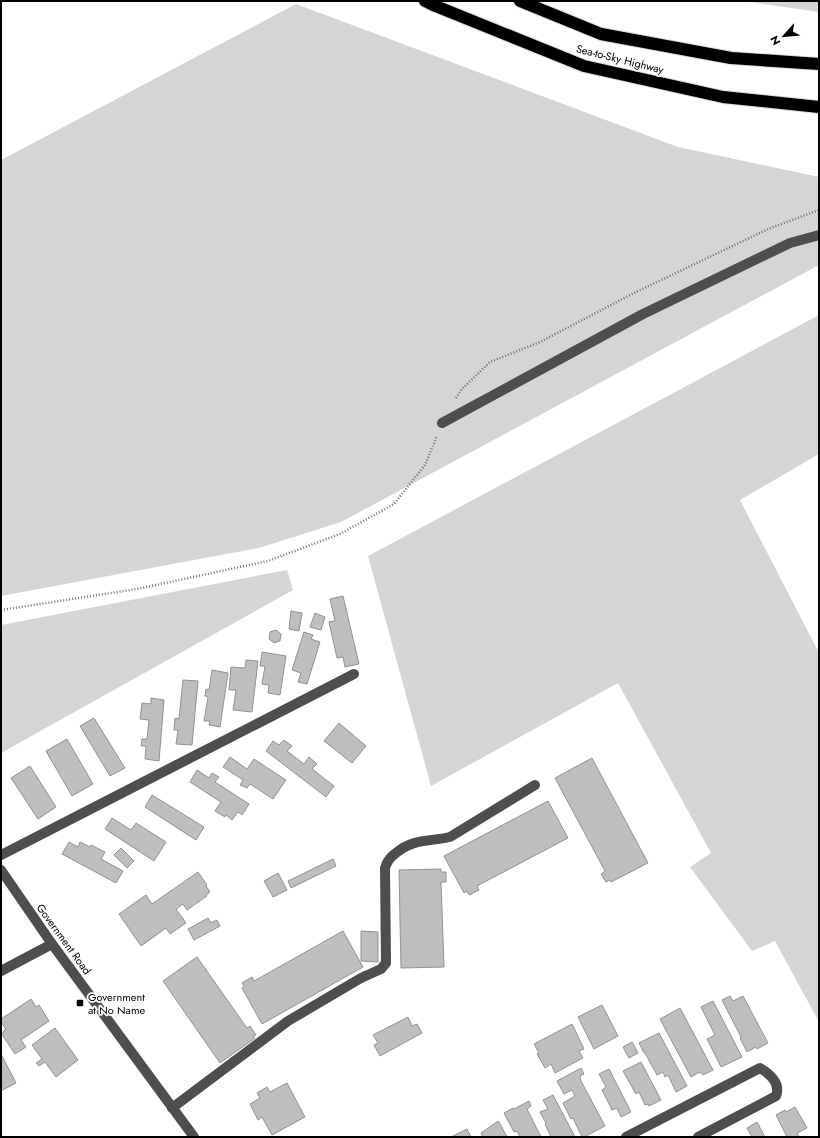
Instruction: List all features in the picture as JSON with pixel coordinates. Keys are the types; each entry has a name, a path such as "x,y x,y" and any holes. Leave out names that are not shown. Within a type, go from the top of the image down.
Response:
{"highway":[{"name":"Sea-to-Sky Highway","path":"425,1 584,66 723,97 819,107"},
{"name":"Sea-to-Sky Highway","path":"520,1 601,34 731,58 819,64"}],"street":[{"path":"442,423 643,314 790,243 819,234"},
{"path":"1,855 354,674"},
{"path":"172,1108 288,1021 361,978 381,968 386,963 385,868 387,861 405,845 419,841 438,840 450,837 535,785"},
{"name":"Government Road","path":"1,870 52,944 194,1137"},
{"path":"1,971 52,944"},
{"path":"626,1137 760,1068 768,1072 775,1080 778,1091 776,1096 698,1137"}],"path":[{"path":"1,610 137,589 268,561 340,534"}],"shaded area":[{"path":"743,1 819,1 819,12"},
{"path":"296,4 678,147 819,177 819,265 341,522 259,548 1,596 1,160"},
{"path":"819,315 819,454 740,500 819,653 819,1022 775,941 752,951 690,867 711,853 618,683 431,786 368,556"},
{"path":"287,570 293,590 1,753 1,625"}],"building":[{"path":"343,596 359,664 345,667 343,657 337,658 329,622 335,621 330,599"},
{"path":"291,611 302,613 299,631 289,629"},
{"path":"315,613 325,617 321,630 310,627"},
{"path":"276,630 281,634 280,641 274,643 269,639 270,632"},
{"path":"304,632 313,635 311,639 320,642 307,684 298,682 301,673 292,670"},
{"path":"262,652 286,656 280,695 268,693 269,685 262,684 265,666 260,666"},
{"path":"246,660 258,661 252,712 233,710 236,690 229,690 231,667 245,668"},
{"path":"212,670 228,673 220,727 209,725 210,721 204,721 208,697 205,696 206,689 209,690"},
{"path":"183,680 198,681 192,745 176,744 178,730 174,730 175,718 179,719"},
{"path":"151,698 164,700 159,761 145,759 146,746 141,746 142,739 147,739 149,720 140,719 142,703 151,704"},
{"path":"94,718 125,768 110,776 80,726"},
{"path":"339,723 366,746 352,763 324,741"},
{"path":"67,739 93,784 72,796 46,751"},
{"path":"284,740 292,746 287,751 304,764 309,757 317,764 312,769 334,786 326,797 266,751 273,741 279,745"},
{"path":"230,757 247,769 254,759 286,780 273,799 250,784 247,788 240,785 243,780 223,767"},
{"path":"592,758 648,863 611,882 610,880 606,882 601,874 605,871 555,778"},
{"path":"30,766 56,807 38,819 11,778"},
{"path":"197,770 209,778 212,773 219,777 215,782 249,804 242,815 238,812 232,820 226,815 225,817 215,811 221,802 190,782"},
{"path":"152,795 204,827 196,840 145,807"},
{"path":"548,801 568,838 477,886 479,890 469,895 467,891 464,893 444,856"},
{"path":"112,818 131,830 136,823 166,842 154,861 105,829"},
{"path":"69,842 78,847 80,842 90,847 91,845 105,852 101,859 123,871 116,883 62,854"},
{"path":"121,848 134,861 127,868 114,855"},
{"path":"333,859 336,866 291,888 288,881"},
{"path":"441,869 441,872 446,872 446,882 441,882 444,967 401,968 399,870"},
{"path":"198,872 210,892 206,895 207,896 187,910 183,904 176,909 186,923 170,934 166,928 141,946 119,914 146,895 152,904"},
{"path":"278,873 287,890 273,897 264,881"},
{"path":"208,918 211,923 217,920 220,926 194,940 188,929"},
{"path":"343,931 363,967 262,1024 242,988 244,986 242,983 252,977 254,981"},
{"path":"361,931 378,932 378,962 361,961"},
{"path":"197,957 247,1028 250,1026 256,1035 253,1036 255,1038 220,1063 163,981"},
{"path":"730,996 733,1001 743,996 768,1043 747,1052 722,1000"},
{"path":"31,999 36,1007 39,1005 49,1021 21,1040 26,1047 15,1054 1,1033 6,1029 1,1022 1,1019"},
{"path":"713,1001 742,1057 721,1067 707,1039 715,1035 701,1007"},
{"path":"602,1005 618,1036 594,1049 578,1017"},
{"path":"680,1008 713,1070 703,1075 700,1072 691,1077 660,1019"},
{"path":"408,1017 412,1026 417,1024 422,1033 380,1056 374,1045 378,1043 373,1035"},
{"path":"572,1024 584,1049 579,1051 583,1058 555,1073 551,1064 545,1068 537,1054 539,1053 534,1044"},
{"path":"55,1028 78,1060 56,1077 45,1062 39,1066 36,1063 42,1059 32,1045"},
{"path":"659,1033 687,1086 676,1092 668,1075 665,1077 663,1072 657,1075 639,1043"},
{"path":"632,1042 638,1053 629,1058 623,1047"},
{"path":"1,1054 16,1083 1,1091"},
{"path":"641,1062 661,1100 649,1106 648,1104 645,1105 639,1092 636,1094 623,1071"},
{"path":"581,1068 584,1074 580,1076 581,1081 605,1126 584,1137 582,1137 573,1118 571,1119 563,1103 575,1096 572,1090 564,1094 557,1081"},
{"path":"609,1069 631,1112 621,1117 617,1108 612,1110 602,1090 606,1087 599,1074"},
{"path":"287,1083 305,1117 272,1135 262,1117 258,1120 250,1104 260,1098 257,1093 267,1087 270,1092"},
{"path":"553,1095 575,1137 551,1137 540,1112 548,1109 543,1100"},
{"path":"529,1101 531,1106 527,1109 541,1137 520,1137 517,1131 514,1132 504,1113"},
{"path":"795,1107 807,1128 797,1133 799,1137 787,1137 776,1115"},
{"path":"498,1121 507,1137 483,1137 481,1133"},
{"path":"757,1122 765,1137 752,1137 747,1128"},
{"path":"467,1129 471,1137 451,1137"}],"place":[{"name":"Government at No Name","path":"80,1003"}]}
